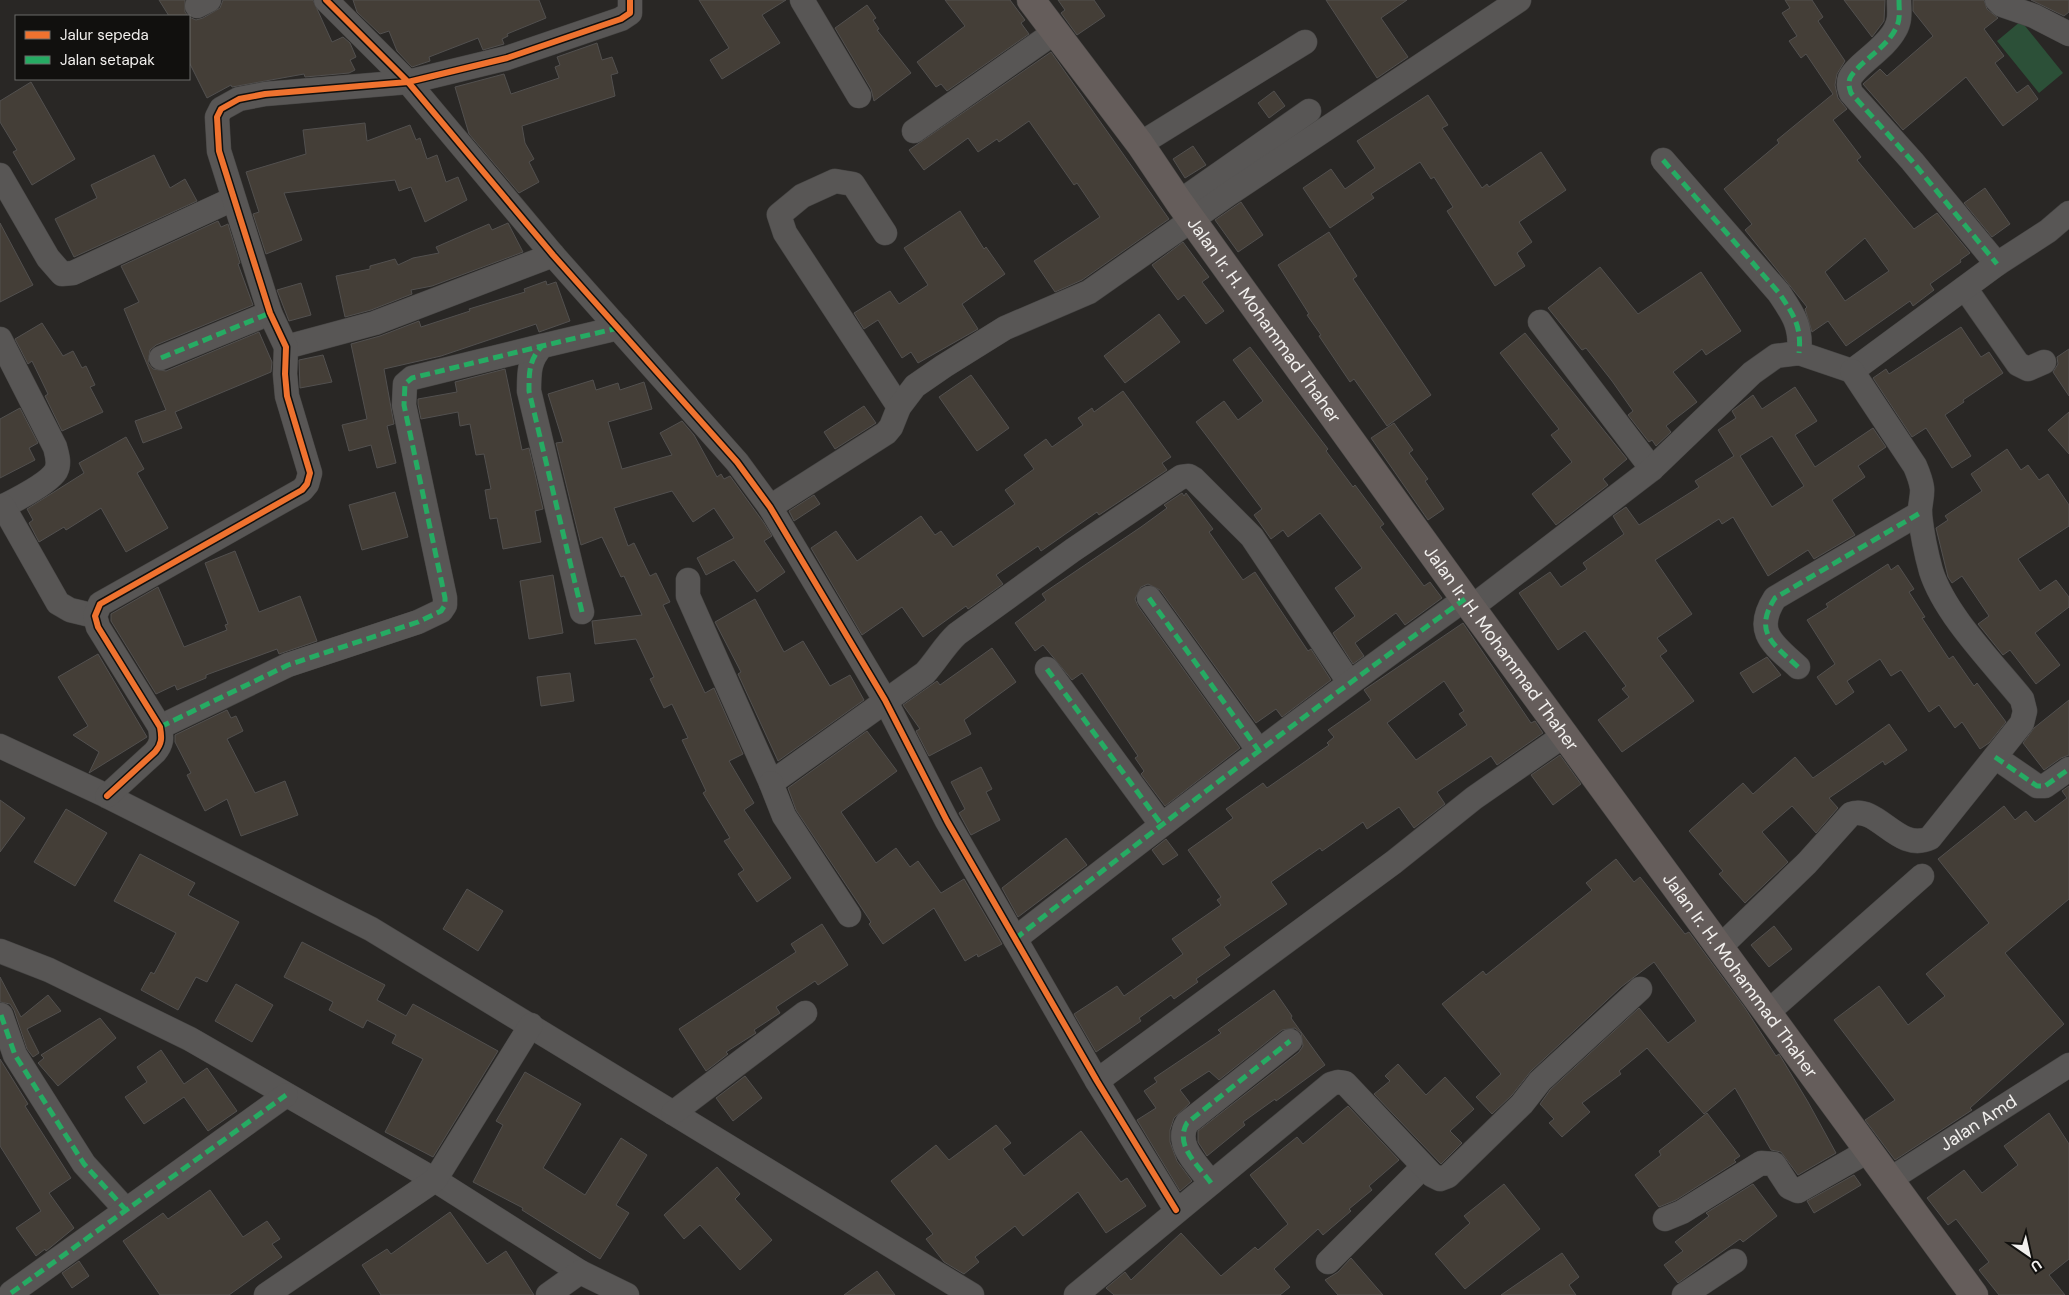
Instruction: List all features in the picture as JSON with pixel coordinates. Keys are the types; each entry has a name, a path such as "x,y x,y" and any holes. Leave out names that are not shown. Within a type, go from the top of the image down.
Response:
{"main road":[{"name":"Jalan Ir. H. Mohammad Thaher","path":"1031,0 1140,144 1186,211 1469,603 1974,1295"}],"street":[{"path":"326,0 408,82 553,255 737,462 770,506 885,700 947,821 1097,1082 1176,1210"},
{"path":"107,796 160,746 160,727 103,639 95,616 100,604 302,490 308,484 310,473 287,396 285,374 286,347 270,313 219,151 217,117 221,109 239,99 265,94 408,82 506,58 621,19 630,13 630,0"},
{"path":"802,0 859,96"},
{"path":"1186,211 1491,8 1519,0"},
{"path":"1899,0 1900,17 1896,29 1886,45 1851,76 1848,85 1851,93 1912,160 1997,264"},
{"path":"1997,0 2002,5 2034,16 2069,34"},
{"path":"914,131 1055,32"},
{"path":"1140,144 1305,42"},
{"path":"770,506 886,433 895,420 899,407 915,386 944,366 1005,328 1089,292 1309,111"},
{"path":"1663,160 1780,293 1793,315 1801,334 1799,352"},
{"path":"0,175 48,258 55,269 62,274 72,273 233,199"},
{"path":"885,233 853,184 835,181 802,196 779,215 785,233 899,407"},
{"path":"1852,370 1997,264 2048,231 2069,213"},
{"path":"286,347 375,323 553,255"},
{"path":"1965,288 2018,364 2028,369 2044,362"},
{"path":"161,358 270,313"},
{"path":"1540,322 1652,469"},
{"path":"160,727 288,665 418,622 441,611 445,605 445,598 404,405 406,384 412,378 618,328"},
{"path":"0,339 55,448 58,459 57,470 48,479 2,507 58,603 70,610 95,616"},
{"path":"542,346 531,360 528,391 582,612"},
{"path":"1015,939 1161,824 1349,682 1469,603 1652,469 1752,373 1776,356 1799,352 1852,370 1915,466 1922,488 1920,513 1930,564 1940,592 1951,610 2022,699 2025,711 2022,723 1930,838 1922,842 1910,842 1862,813 1851,814 1806,863 1720,947"},
{"path":"771,783 925,673 934,663 943,647 957,634 1181,477 1189,476 1194,479 1252,537 1349,682"},
{"path":"1798,667 1771,642 1766,626 1766,612 1775,598 1920,513"},
{"path":"688,580 688,596 784,816 849,915"},
{"path":"1149,598 1258,751"},
{"path":"1047,669 1161,824"},
{"path":"1097,1082 1394,862 1474,798 1566,734"},
{"path":"0,746 107,796 371,929 972,1295"},
{"path":"1995,757 2037,786 2045,786 2069,769"},
{"path":"1767,1013 1922,876"},
{"path":"0,951 49,970 190,1039 435,1180 580,1272 627,1295"},
{"path":"1076,1295 1330,1084 1345,1083 1432,1176 1440,1179 1448,1176 1522,1104 1540,1081 1640,989"},
{"path":"673,1113 805,1013"},
{"path":"1,1015 14,1055 84,1164 126,1210"},
{"path":"266,1295 435,1180 531,1025"},
{"path":"1211,1183 1183,1143 1183,1131 1188,1123 1290,1041"},
{"name":"Jalan Amd","path":"1889,1180 2069,1065"},
{"path":"11,1293 286,1095"},
{"path":"1666,1219 1682,1212 1761,1163 1774,1164 1788,1187 1798,1191 1868,1151"},
{"path":"1328,1262 1424,1167"},
{"path":"1684,1295 1735,1261"},
{"path":"548,1295 580,1272"}],"green space":[{"path":"2021,21 2063,73 2039,93 1997,41"}],"building":[{"path":"159,0 185,0 185,12 187,15 168,15"},
{"path":"223,0 313,0 332,42 343,37 350,43 356,57 350,60 355,70 349,73 305,77 304,74 232,87 231,85 207,98 190,64 190,17 196,20 203,18 220,8"},
{"path":"353,0 539,0 546,18 507,34 508,36 502,39 504,44 483,50 478,38 429,57 430,61 412,67 397,51 389,31 380,34 357,12"},
{"path":"699,0 786,0 762,15 780,43 722,79 710,60 729,48"},
{"path":"945,0 1010,0 1025,20 1021,23 1029,34 947,91 941,84 936,87 917,62 965,26"},
{"path":"1058,0 1094,0 1105,16 1077,35 1061,13 1065,10"},
{"path":"1326,0 1407,0 1381,18 1408,57 1377,78"},
{"path":"1785,0 1812,0 1823,17 1818,21 1845,61 1837,74 1835,85 1838,98 1847,109 1833,120 1861,157 1857,160 1914,229 1937,213 1970,253 1960,260 1961,262 1930,284 1934,290 1913,306 1910,301 1846,346 1828,321 1812,332 1805,309 1807,307 1745,230 1752,224 1724,189 1779,143 1777,140 1833,94 1806,54 1801,58 1789,41 1797,36 1782,13 1790,8","holes":["1865,238 1889,271 1845,301 1825,272"]},
{"path":"1844,0 1885,0 1884,21 1872,37"},
{"path":"1913,0 1984,0 1987,9 1998,18 1984,29 2004,56 1995,63 2017,93 2028,85 2038,99 2003,126 1966,77 1903,130 1863,84 1880,69 1887,76 1933,36 1913,11"},
{"path":"2031,0 2069,0 2069,12 2064,16"},
{"path":"867,5 876,18 873,20 879,29 877,30 911,73 874,101 871,89 835,28"},
{"path":"597,43 602,60 612,57 618,73 611,75 615,96 522,126 525,143 534,159 529,162 539,182 519,193 469,134 455,87 504,74 511,94 559,78 555,67 560,65 557,57"},
{"path":"1051,52 1169,219 1082,280 1055,292 1034,261 1100,217 1077,183 1074,185 1029,121 999,142 997,139 978,152 968,138 924,170 909,150"},
{"path":"31,82 75,159 32,185 13,152 17,150 0,122 0,101"},
{"path":"1274,91 1285,106 1269,118 1258,103"},
{"path":"1428,95 1448,125 1442,128 1482,188 1487,184 1489,187 1541,152 1566,190 1519,222 1532,242 1517,253 1525,266 1495,286 1447,211 1453,207 1434,177 1431,179 1420,162 1371,194 1374,198 1330,228 1303,188 1331,169 1345,189 1375,168 1357,141"},
{"path":"365,123 367,141 410,125 416,140 420,138 427,159 437,155 446,182 458,177 467,200 425,222 411,187 399,191 395,180 284,193 302,240 266,254 253,214 259,212 246,172 306,154 303,130"},
{"path":"1193,146 1206,165 1185,178 1173,159"},
{"path":"154,155 170,188 185,179 197,201 74,257 55,219 97,198 91,185"},
{"path":"1985,188 2010,224 1992,237 1964,203"},
{"path":"1241,202 1263,235 1238,252 1215,220"},
{"path":"960,211 984,249 986,247 1005,274 962,304 978,329 918,363 911,352 902,358 878,320 864,329 854,313 890,291 899,304 928,285 904,248"},
{"path":"218,221 221,227 228,224 240,263 238,264 253,305 156,345 150,350 148,363 153,369 166,371 259,332 272,362 271,372 175,412 182,428 143,443 135,421 166,410 124,309 139,302 121,266"},
{"path":"0,223 33,285 0,302"},
{"path":"508,223 523,252 432,286 411,290 412,294 371,310 345,317 336,276 370,269 370,266 395,259 398,265 413,258 439,253 436,247 489,224 492,230"},
{"path":"1329,232 1357,276 1353,279 1431,395 1387,426 1354,379 1350,382 1319,336 1321,335 1307,315 1309,314 1278,265"},
{"path":"1183,242 1209,277 1202,282 1224,311 1206,324 1184,295 1178,300 1152,265"},
{"path":"1600,267 1638,314 1701,272 1741,331 1706,355 1702,349 1673,372 1697,402 1666,426 1671,432 1656,446 1652,440 1649,442 1628,415 1633,411 1612,381 1586,348 1582,350 1548,308"},
{"path":"546,281 547,285 556,282 570,321 539,332 536,324 441,356 384,369 394,424 387,426 396,463 377,468 371,445 349,451 342,425 367,419 351,344 380,336 419,321 421,327 470,311 469,309 525,292 524,289"},
{"path":"301,283 311,315 289,321 277,290"},
{"path":"1159,314 1180,342 1125,383 1104,356"},
{"path":"42,323 63,356 73,351 82,368 86,366 95,385 90,387 103,412 62,431 45,396 48,394 32,361 28,364 15,339"},
{"path":"1961,327 1981,357 1989,352 2003,373 1963,400 1964,402 1945,415 1971,456 1952,468 1926,428 1912,437 1873,378 1886,369 1889,374"},
{"path":"1525,333 1627,459 1603,479 1608,485 1556,525 1532,494 1572,462 1551,435 1559,429 1500,353"},
{"path":"1250,347 1328,449 1326,451 1353,487 1355,485 1384,524 1380,527 1424,586 1430,582 1442,598 1405,625 1396,613 1355,643 1364,656 1353,664 1333,633 1355,616 1335,588 1362,568 1320,513 1288,537 1283,530 1271,539 1254,515 1262,509 1196,422 1224,401 1238,420 1263,401 1233,360"},
{"path":"2069,349 2069,396 2053,372 2058,364 2057,357"},
{"path":"323,355 332,382 300,388 299,360"},
{"path":"505,369 522,450 529,448 543,509 535,511 541,542 503,549 497,518 490,519 485,490 491,489 484,454 476,455 470,424 460,426 458,412 421,419 418,399 457,392 455,382"},
{"path":"971,375 1009,428 977,451 939,397"},
{"path":"593,380 596,390 618,383 620,390 644,382 652,409 608,422 622,469 672,455 660,433 682,421 694,435 717,477 721,474 724,479 730,476 764,523 772,536 764,541 785,572 757,592 734,560 706,575 697,558 734,538 714,508 693,522 672,491 614,508 628,546 634,543 650,576 656,573 670,602 663,605 705,693 714,688 743,754 729,761 754,803 744,810 791,878 757,902 738,874 744,870 724,841 730,838 703,793 706,791 682,740 688,738 672,704 664,708 650,679 654,677 636,639 595,644 592,621 642,615 624,576 621,577 602,537 581,545 556,443 563,442 548,394"},
{"path":"1795,387 1817,421 1795,435 1815,467 1873,428 1886,447 1858,466 1865,477 1832,500 1855,535 1814,559 1808,550 1768,576 1733,517 1722,524 1719,519 1655,560 1692,614 1657,638 1667,651 1660,656 1694,701 1622,752 1598,720 1629,697 1622,689 1626,686 1585,631 1558,650 1519,593 1550,572 1561,587 1587,569 1583,563 1624,534 1613,516 1626,507 1639,525 1699,487 1695,481 1734,456 1718,430 1736,418 1732,411 1753,395 1762,409","holes":["1772,436 1804,486 1772,507 1740,456"]},
{"path":"1123,391 1171,457 1162,463 1167,470 1099,515 1097,512 1041,551 1038,546 996,575 1003,584 968,609 966,606 923,637 902,607 862,635 811,548 836,531 857,561 921,516 935,535 941,531 953,547 1015,504 1005,490 1034,469 1024,455 1046,439 1052,447 1083,425 1078,418 1092,408 1094,412"},
{"path":"864,406 876,423 835,449 824,432"},
{"path":"20,408 38,443 29,448 35,460 0,478 0,419"},
{"path":"2069,412 2069,454 2048,430"},
{"path":"1394,423 1413,450 1409,453 1428,479 1425,481 1444,509 1428,520 1371,438"},
{"path":"126,437 144,469 137,473 168,528 126,552 101,508 66,530 64,527 39,542 29,523 33,520 27,509 84,473 79,463"},
{"path":"2007,449 2021,470 2028,465 2039,480 2048,474 2069,505 2069,526 2018,559 2040,591 2056,580 2069,597 2069,607 2035,633 2060,665 2036,684 2010,650 2003,655 1978,624 1989,616 1962,576 1952,583 1948,577 1936,528 1948,520 1945,516 1982,491 1971,474"},
{"path":"395,492 408,537 362,550 349,505"},
{"path":"1182,493 1184,496 1186,493 1213,529 1209,532 1243,580 1255,572 1308,651 1311,649 1331,680 1282,717 1276,709 1256,723 1160,590 1148,584 1141,587 1135,599 1138,606 1240,748 1165,806 1141,774 1144,771 1135,758 1138,756 1082,673 1072,680 1043,645 1035,651 1015,623 1046,600 1042,594 1141,527 1167,508 1164,505"},
{"path":"814,495 820,504 794,521 789,511"},
{"path":"235,551 259,612 300,596 317,641 279,654 277,649 206,675 206,678 177,690 175,685 156,694 111,621 111,614 158,587 184,647 227,630 225,625 228,624 205,563"},
{"path":"1888,564 1891,570 1898,565 1914,589 1909,592 1925,617 1922,618 1949,659 1953,656 1974,686 1977,683 2006,722 1989,743 1980,749 1962,722 1955,728 1939,705 1929,712 1901,670 1891,676 1880,659 1847,681 1854,692 1836,705 1817,677 1835,664 1807,620 1828,607 1826,604"},
{"path":"553,575 563,633 529,639 520,581"},
{"path":"755,599 784,652 803,641 830,686 850,675 864,700 778,761 738,674 741,672 715,622"},
{"path":"1463,623 1531,723 1535,721 1543,733 1497,765 1491,756 1437,792 1445,804 1414,828 1399,807 1367,829 1363,822 1322,851 1320,848 1271,882 1287,904 1224,947 1230,955 1196,979 1198,982 1174,999 1171,995 1139,1018 1141,1021 1096,1052 1074,1014 1117,986 1124,996 1183,954 1172,939 1221,905 1217,900 1221,897 1188,850 1233,818 1226,809 1263,783 1267,788 1329,745 1327,743 1334,737 1328,730 1371,700 1364,690","holes":["1444,681 1464,711 1459,714 1467,725 1416,760 1387,723"]},
{"path":"992,648 1016,682 964,720 971,734 929,756 916,731 920,729 903,705 937,681 940,685"},
{"path":"98,654 147,737 89,773 99,752 73,735 88,726 58,677"},
{"path":"1767,657 1781,675 1753,693 1740,673"},
{"path":"570,673 574,701 541,706 537,677"},
{"path":"2069,700 2069,755 2061,758 2044,770 2023,743 2034,728"},
{"path":"227,710 231,718 236,716 243,731 227,739 255,793 285,781 298,815 241,836 227,799 205,811 187,775 191,773 175,742 175,735"},
{"path":"1889,724 1907,750 1885,765 1883,761 1829,798 1838,808 1816,833 1792,806 1762,832 1788,862 1745,903 1719,874 1723,871 1689,831 1743,783 1753,794 1795,757 1813,778"},
{"path":"867,731 897,771 841,812 876,863 896,848 910,867 918,861 941,893 964,879 1002,944 978,957 977,954 965,961 934,908 883,944 869,924 871,922 796,810 788,788"},
{"path":"1560,755 1581,784 1553,805 1531,775"},
{"path":"981,767 992,789 986,792 1000,820 971,835 959,813 965,809 951,782"},
{"path":"2069,786 2069,899 2005,953 2064,1024 1970,1108 1972,1110 1895,1160 1865,1120 1895,1100 1834,1020 1879,986 1908,1025 1945,996 1926,974 1989,923 1938,859 2004,806 2015,820 2026,811 2035,822 2067,798 2062,791"},
{"path":"0,800 25,818 0,852"},
{"path":"66,809 107,833 75,886 34,862"},
{"path":"1066,838 1087,865 1018,917 1002,888"},
{"path":"1166,839 1178,855 1163,865 1152,850"},
{"path":"140,854 195,883 188,895 239,922 207,982 196,977 178,1010 141,990 151,972 154,974 176,933 114,901"},
{"path":"1616,859 1634,882 1640,877 1685,934 1689,932 1745,1008 1776,1056 1779,1054 1836,1153 1798,1175 1781,1152 1771,1150 1735,1088 1704,1114 1647,1048 1619,1071 1621,1074 1582,1103 1590,1112 1562,1137 1549,1123 1554,1119 1540,1104 1550,1090 1639,1008 1668,1043 1696,1021 1654,962 1621,987 1531,1071 1512,1095 1492,1114 1476,1097 1501,1074 1442,1004 1483,971 1486,975 1592,890 1586,883"},
{"path":"467,889 503,911 478,951 443,929"},
{"path":"822,924 848,965 818,985 815,981 776,1007 780,1013 754,1030 756,1033 726,1052 728,1054 706,1071 679,1029 796,952 791,944"},
{"path":"1774,926 1792,949 1769,967 1751,945"},
{"path":"302,942 385,985 377,1000 406,1016 413,1004 498,1051 433,1157 385,1132 423,1059 392,1043 396,1035 367,1020 363,1028 329,1010 333,1002 284,977"},
{"path":"0,977 21,1017 48,995 61,1011 27,1029 39,1053 33,1057 27,1049 14,1010 10,1004 0,1002"},
{"path":"236,984 273,1005 252,1042 215,1021"},
{"path":"1274,990 1292,1016 1291,1018 1325,1065 1276,1101 1275,1099 1243,1122 1245,1125 1207,1156 1198,1142 1198,1131 1299,1052 1303,1046 1301,1033 1295,1028 1282,1030 1219,1080 1209,1071 1180,1090 1190,1103 1174,1118 1170,1130 1170,1142 1177,1161 1192,1181 1180,1191 1137,1120 1156,1108 1144,1091 1157,1082 1154,1078 1221,1033 1218,1030"},
{"path":"100,1018 116,1038 58,1086 38,1063 44,1058 41,1055"},
{"path":"161,1050 184,1084 207,1068 237,1111 208,1131 184,1097 144,1124 125,1097 147,1082 137,1067"},
{"path":"0,1059 28,1104 25,1106 71,1178 49,1193 74,1228 46,1251 45,1249 36,1256 16,1228 41,1211 0,1146"},
{"path":"1398,1064 1426,1095 1445,1077 1474,1109 1450,1131 1462,1143 1441,1164 1374,1094 1390,1081 1385,1076"},
{"path":"525,1072 581,1104 543,1168 585,1195 621,1138 647,1155 616,1205 629,1213 600,1259 522,1210 523,1208 473,1182 503,1125 496,1121"},
{"path":"745,1076 762,1098 733,1121 716,1098"},
{"path":"1348,1106 1399,1160 1369,1186 1372,1190 1349,1209 1351,1211 1323,1235 1318,1229 1274,1269 1290,1287 1280,1295 1114,1295 1106,1288 1125,1272 1131,1280 1181,1233 1221,1276 1255,1247 1258,1250 1288,1224 1250,1175 1297,1137 1303,1144"},
{"path":"1707,1113 1740,1156 1734,1160 1736,1162 1676,1200 1659,1207 1635,1175 1661,1155 1659,1151"},
{"path":"2049,1113 2069,1144 2069,1259 2049,1275 2065,1295 1999,1295 1979,1270 1989,1262 1956,1219 1948,1225 1927,1198 1964,1170 1982,1193 2018,1165 2004,1146"},
{"path":"996,1125 1011,1143 1003,1149 1024,1176 1081,1131 1121,1182 1127,1178 1146,1206 1106,1233 1078,1192 1023,1236 1015,1226 975,1257 979,1262 964,1274 944,1262 926,1239 933,1234 891,1181 936,1145 949,1160"},
{"path":"717,1167 740,1194 735,1199 772,1240 740,1270 700,1225 684,1239 664,1215"},
{"path":"1854,1175 1861,1185 1814,1213 1807,1201"},
{"path":"1504,1184 1540,1229 1465,1289 1435,1254 1470,1223 1464,1216"},
{"path":"1753,1184 1777,1216 1743,1242 1740,1239 1678,1283 1664,1265 1683,1251 1675,1242 1709,1216 1706,1213"},
{"path":"210,1190 243,1237 267,1221 280,1239 272,1244 282,1257 229,1295 160,1295 123,1241 163,1213 168,1219"},
{"path":"450,1212 487,1264 506,1251 534,1295 381,1295 362,1265 387,1249 391,1254"},
{"path":"1562,1253 1579,1277 1569,1285 1576,1295 1501,1295"},
{"path":"1351,1258 1383,1295 1338,1295 1325,1280 1338,1272"},
{"path":"79,1261 89,1276 72,1288 62,1273"},
{"path":"877,1271 895,1295 844,1295"}],"marked path":[{"path":"1899,0 1899,19 1895,30 1885,44 1859,67 1850,78 1849,87 1851,93 1912,161 1997,264"},
{"path":"1663,160 1779,293 1798,328 1799,353"},
{"path":"161,358 270,313"},
{"path":"582,612 529,391 530,372 534,356 542,346 618,328"},
{"path":"160,727 288,665 418,622 441,611 445,605 445,598 404,405 405,384 412,378 542,346"},
{"path":"1798,667 1774,644 1766,629 1766,620 1775,598 1920,513"},
{"path":"1149,598 1259,751"},
{"path":"1015,939 1238,767 1465,599"},
{"path":"1047,669 1161,824"},
{"path":"1995,757 2037,786 2045,786 2069,769"},
{"path":"1,1015 15,1055 84,1164 126,1210"},
{"path":"1211,1183 1185,1147 1183,1139 1187,1123 1290,1041"},
{"path":"11,1293 286,1095"}],"cycle path":[{"path":"326,0 408,82 553,255 737,462 770,507 885,700 947,821 1097,1081 1176,1210"},
{"path":"107,796 155,752 161,741 161,734 160,727 98,627 95,616 100,604 302,490 307,484 310,473 287,396 285,374 286,347 270,313 219,151 217,117 221,109 239,99 265,94 408,82 507,58 621,19 630,13 630,0"}]}
